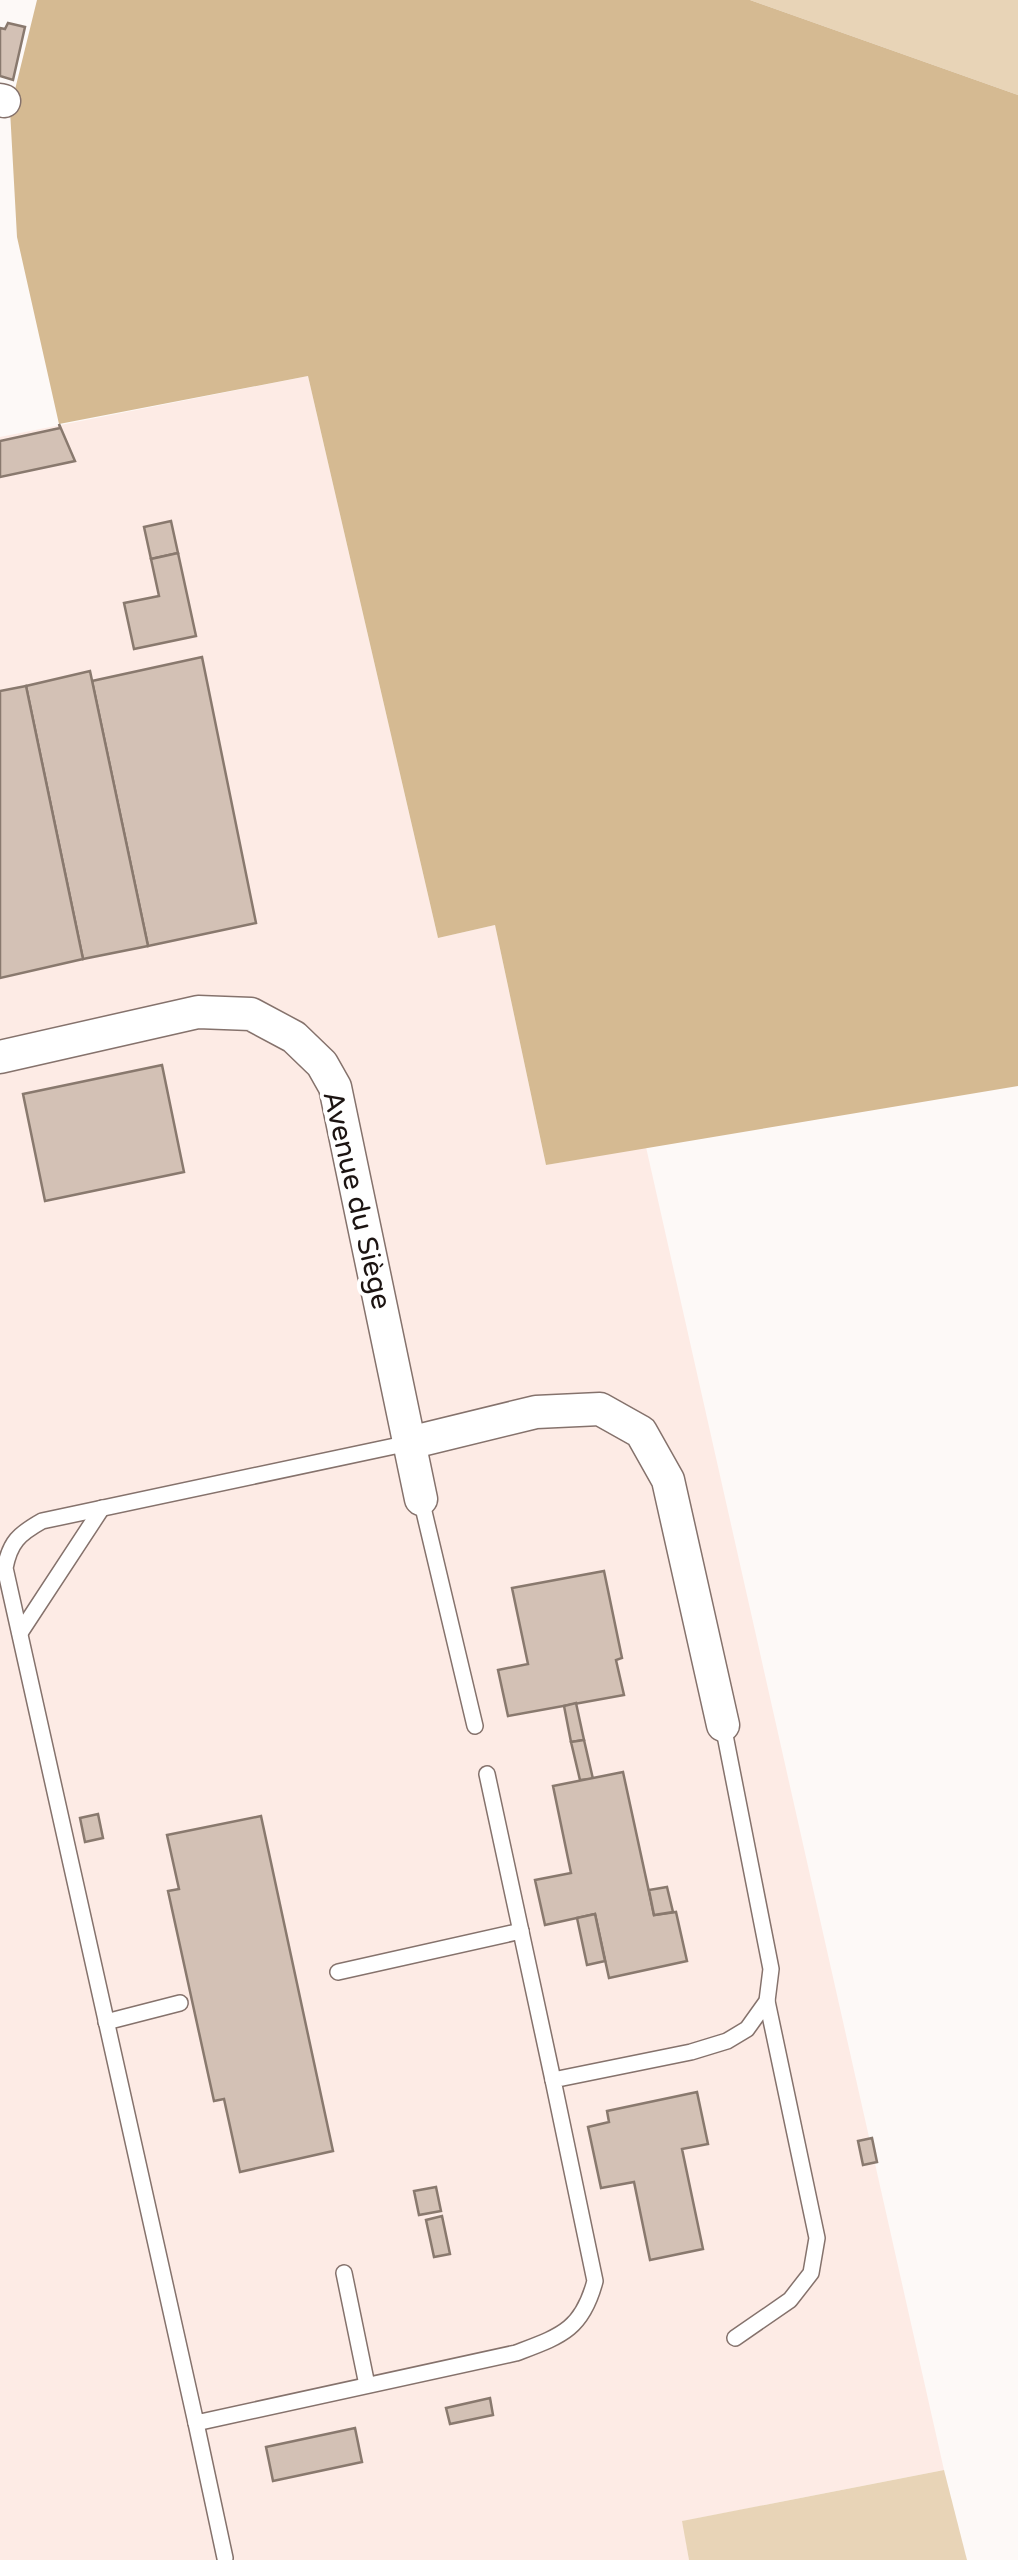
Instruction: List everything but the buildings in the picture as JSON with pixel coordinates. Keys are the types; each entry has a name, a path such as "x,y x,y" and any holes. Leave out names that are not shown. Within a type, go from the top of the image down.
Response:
{"street":[{"name":"Avenue du Siège","path":"0,1057 198,1012 252,1014 294,1036 322,1064 335,1088 421,1499"},
{"path":"409,1443 552,1411 600,1409 641,1432 668,1480 723,1724"}],"lane":[{"path":"225,2558 5,1568 10,1544 42,1521 409,1443"},
{"path":"421,1499 475,1726"},
{"path":"20,1633 102,1508"},
{"path":"723,1724 771,1969 767,2001 816,2238 810,2273 790,2300 735,2338"},
{"path":"196,2423 516,2352 558,2338 587,2310 595,2281 486,1774"},
{"path":"338,1972 521,1931"},
{"path":"553,2080 727,2041 746,2029 767,2001"},
{"path":"106,2022 180,2003"},
{"path":"344,2272 367,2385"}],"shaded area":[{"path":"37,0 750,0 1018,95 1018,1086 546,1165 495,925 438,938 308,376 59,424 17,237 10,110"},
{"path":"750,0 1018,0 1018,95"},
{"path":"308,376 438,938 495,925 546,1165 646,1147 944,2470 683,2521 689,2560 0,2560 0,437"},
{"path":"944,2470 967,2560 689,2560 682,2521"}]}
